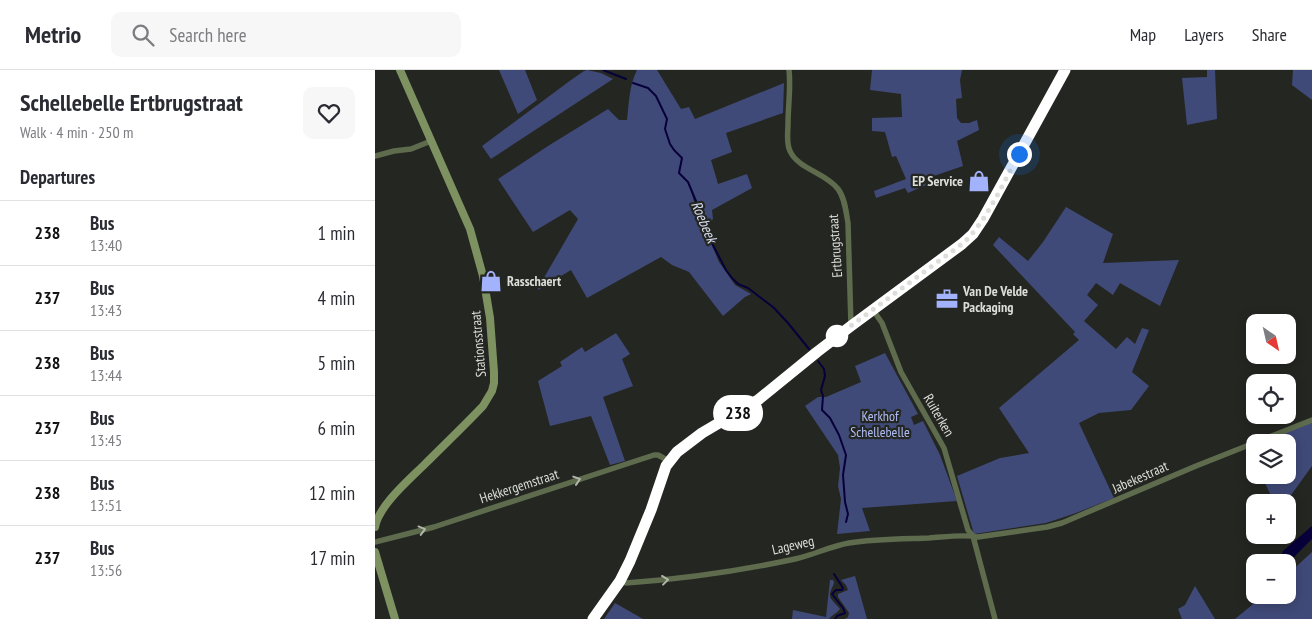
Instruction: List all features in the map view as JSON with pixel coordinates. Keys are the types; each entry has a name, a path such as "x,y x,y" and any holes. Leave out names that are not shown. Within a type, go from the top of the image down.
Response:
{"main road":[{"name":"Stationsstraat","path":"375,527 380,513 402,487 483,406 492,391 494,383 494,352 490,318 483,276 470,229 400,70"},
{"path":"593,619 620,581 639,540 669,461 692,440 758,400 817,352 973,234 1064,71"},
{"path":"375,552 395,619"}],"street":[{"name":"Ertbrugstraat","path":"789,70 787,140 790,151 803,164 830,180 839,190 845,206 848,223 851,326"},
{"path":"375,156 411,149 431,141"},
{"name":"Ruiterken","path":"873,310 881,323 901,372 944,448 968,530 973,536 995,619"},
{"name":"Jabekestraat","path":"973,536 1015,532 1062,523 1312,420"},
{"name":"Hekkergemstraat","path":"375,542 434,527 655,455 659,455 669,461"},
{"name":"Lageweg","path":"620,581 626,583 659,580 792,560 848,543 973,536"}],"green space":[{"path":"499,70 525,70 537,100 518,114"},
{"path":"587,70 601,73 613,79 491,159 482,146"},
{"path":"637,70 657,70 681,109 689,107 695,119 784,83 783,113 726,133 732,152 711,160 718,184 747,174 752,188 712,210 713,219 705,224 690,187 701,226 719,262 735,285 751,294 723,316 689,272 672,265 661,257 587,298 571,270 538,290 578,219 570,210 533,232 498,179 608,109 619,120 627,120 631,88"},
{"path":"872,70 962,70 960,80 962,98 956,99 957,118 961,123 977,120 979,130 957,141 963,166 925,179 926,185 908,193 905,188 876,198 874,191 906,179 896,156 892,157 885,132 872,131 872,118 902,117 901,94 870,90"},
{"path":"1207,70 1215,70 1217,119 1187,125 1182,78 1207,77"},
{"path":"1293,70 1312,70 1312,100 1292,85"},
{"path":"1066,207 1113,234 1103,263 1179,260 1160,306 1120,283 1113,295 1096,283 1087,295 1098,305 1084,321 1116,349 1127,337 1135,344 1142,328 1149,330 1132,372 1149,386 1131,410 1099,413 1079,423 1114,498 1046,523 974,534 957,476 1000,458 1029,453 999,408 1079,340 1073,334 1075,332 993,245 999,237 1028,261"},
{"path":"616,333 630,354 622,359 633,386 603,397 625,461 610,465 591,416 550,426 538,381 562,366 560,362 582,347 585,352"},
{"name":"Kerkhof Schellebelle","path":"885,353 918,414 911,417 914,425 923,421 940,455 957,501 862,508 870,531 837,534 841,499 838,486 840,468 838,455 805,406 818,397 826,397 861,382 855,366"},
{"path":"1312,422 1312,466 1292,494 1270,494 1265,484 1296,484 1296,434 1283,434"},
{"path":"1312,552 1312,619 1235,619 1253,604 1296,604 1296,567"},
{"path":"855,576 867,619 845,619 849,613 838,597 838,594 848,590 841,580"},
{"path":"830,580 833,580 834,584 830,596 840,609 829,619 792,619 793,610 826,617"},
{"path":"1195,586 1215,619 1182,619 1178,609 1185,605"},
{"path":"615,603 643,619 604,619"}],"shaded area":[{"path":"1312,526 1312,539 1296,555 1282,554 1291,544 1296,544 1296,540"}],"waterway":[{"name":"Roebeek","path":"603,70 626,79"},
{"name":"Roebeek","path":"633,83 648,88 656,96 667,119 665,129 670,144 682,158 679,173 688,182 705,230 726,270 738,284 748,288 773,307 809,349"},
{"name":"Roebeek","path":"818,361 824,369 825,376 821,390 823,396 822,410 830,418 839,435 846,455 843,475 848,514 846,522"},
{"name":"Roebeek","path":"834,574 843,588 842,590 836,590 832,594 845,613 837,616 835,619"}],"bus line":[{"name":"238","path":"593,619 620,581 630,561 651,510 663,473 673,456 702,433 758,400 817,352 973,234 1065,70"}],"place":[{"name":"EP Service","path":"979,181"},
{"name":"Rasschaert","path":"491,281"},
{"name":"Van De Velde Packaging","path":"947,299"}],"route":[{"path":"837,336 973,234 1019,154"}]}
